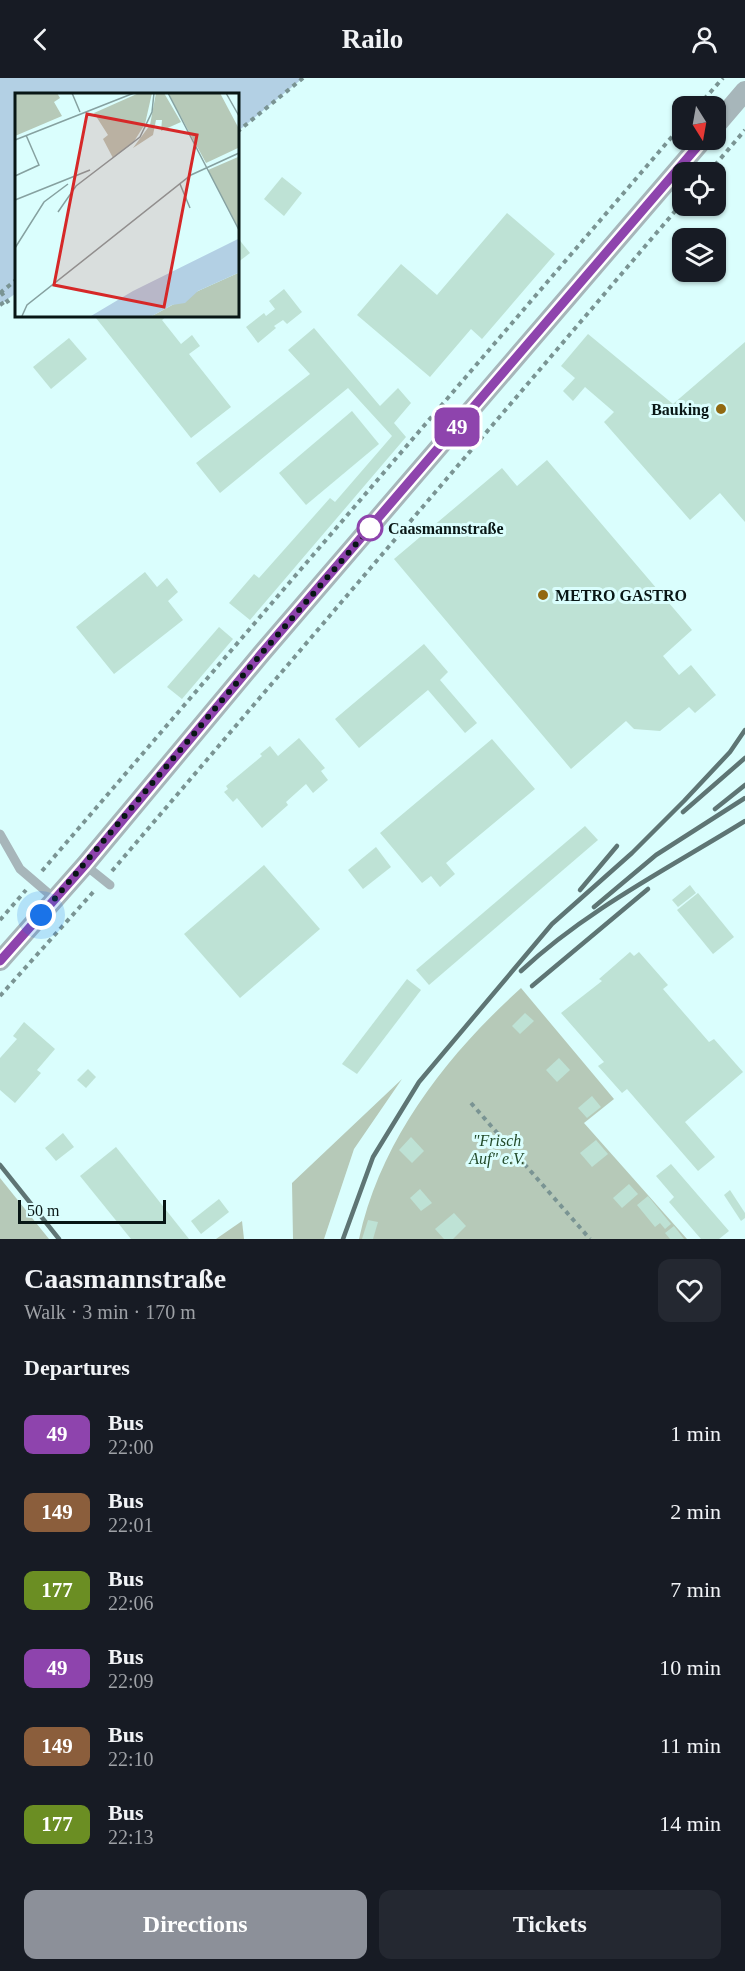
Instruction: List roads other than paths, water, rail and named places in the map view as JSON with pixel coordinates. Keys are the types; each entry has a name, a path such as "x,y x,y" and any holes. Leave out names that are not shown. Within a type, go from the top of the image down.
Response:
{"street":[{"path":"726,113 745,91"},
{"path":"0,961 85,865 255,660 694,150"}],"lane":[{"path":"0,834 20,869 55,899"},
{"path":"85,865 107,883"}],"water":[{"path":"0,78 303,78 238,131 238,93 15,93 15,294 0,305"}],"railway":[{"path":"343,1239 373,1157 419,1082 552,924 632,853 684,801 730,752 745,730"},
{"path":"683,812 745,758"},
{"path":"715,809 745,785"},
{"path":"594,907 656,855 745,798"},
{"path":"521,971 546,949 600,909 745,821"},
{"path":"580,890 617,846"},
{"path":"532,986 648,889"},
{"path":"0,1165 59,1239"}],"place":[{"name":"Bauking","path":"721,409"},
{"name":"Caasmannstraße","path":"370,528"},
{"name":"METRO GASTRO","path":"543,595"}],"park label":[{"name":"\"Frisch Auf\" e.V.","path":"497,1149"}]}
